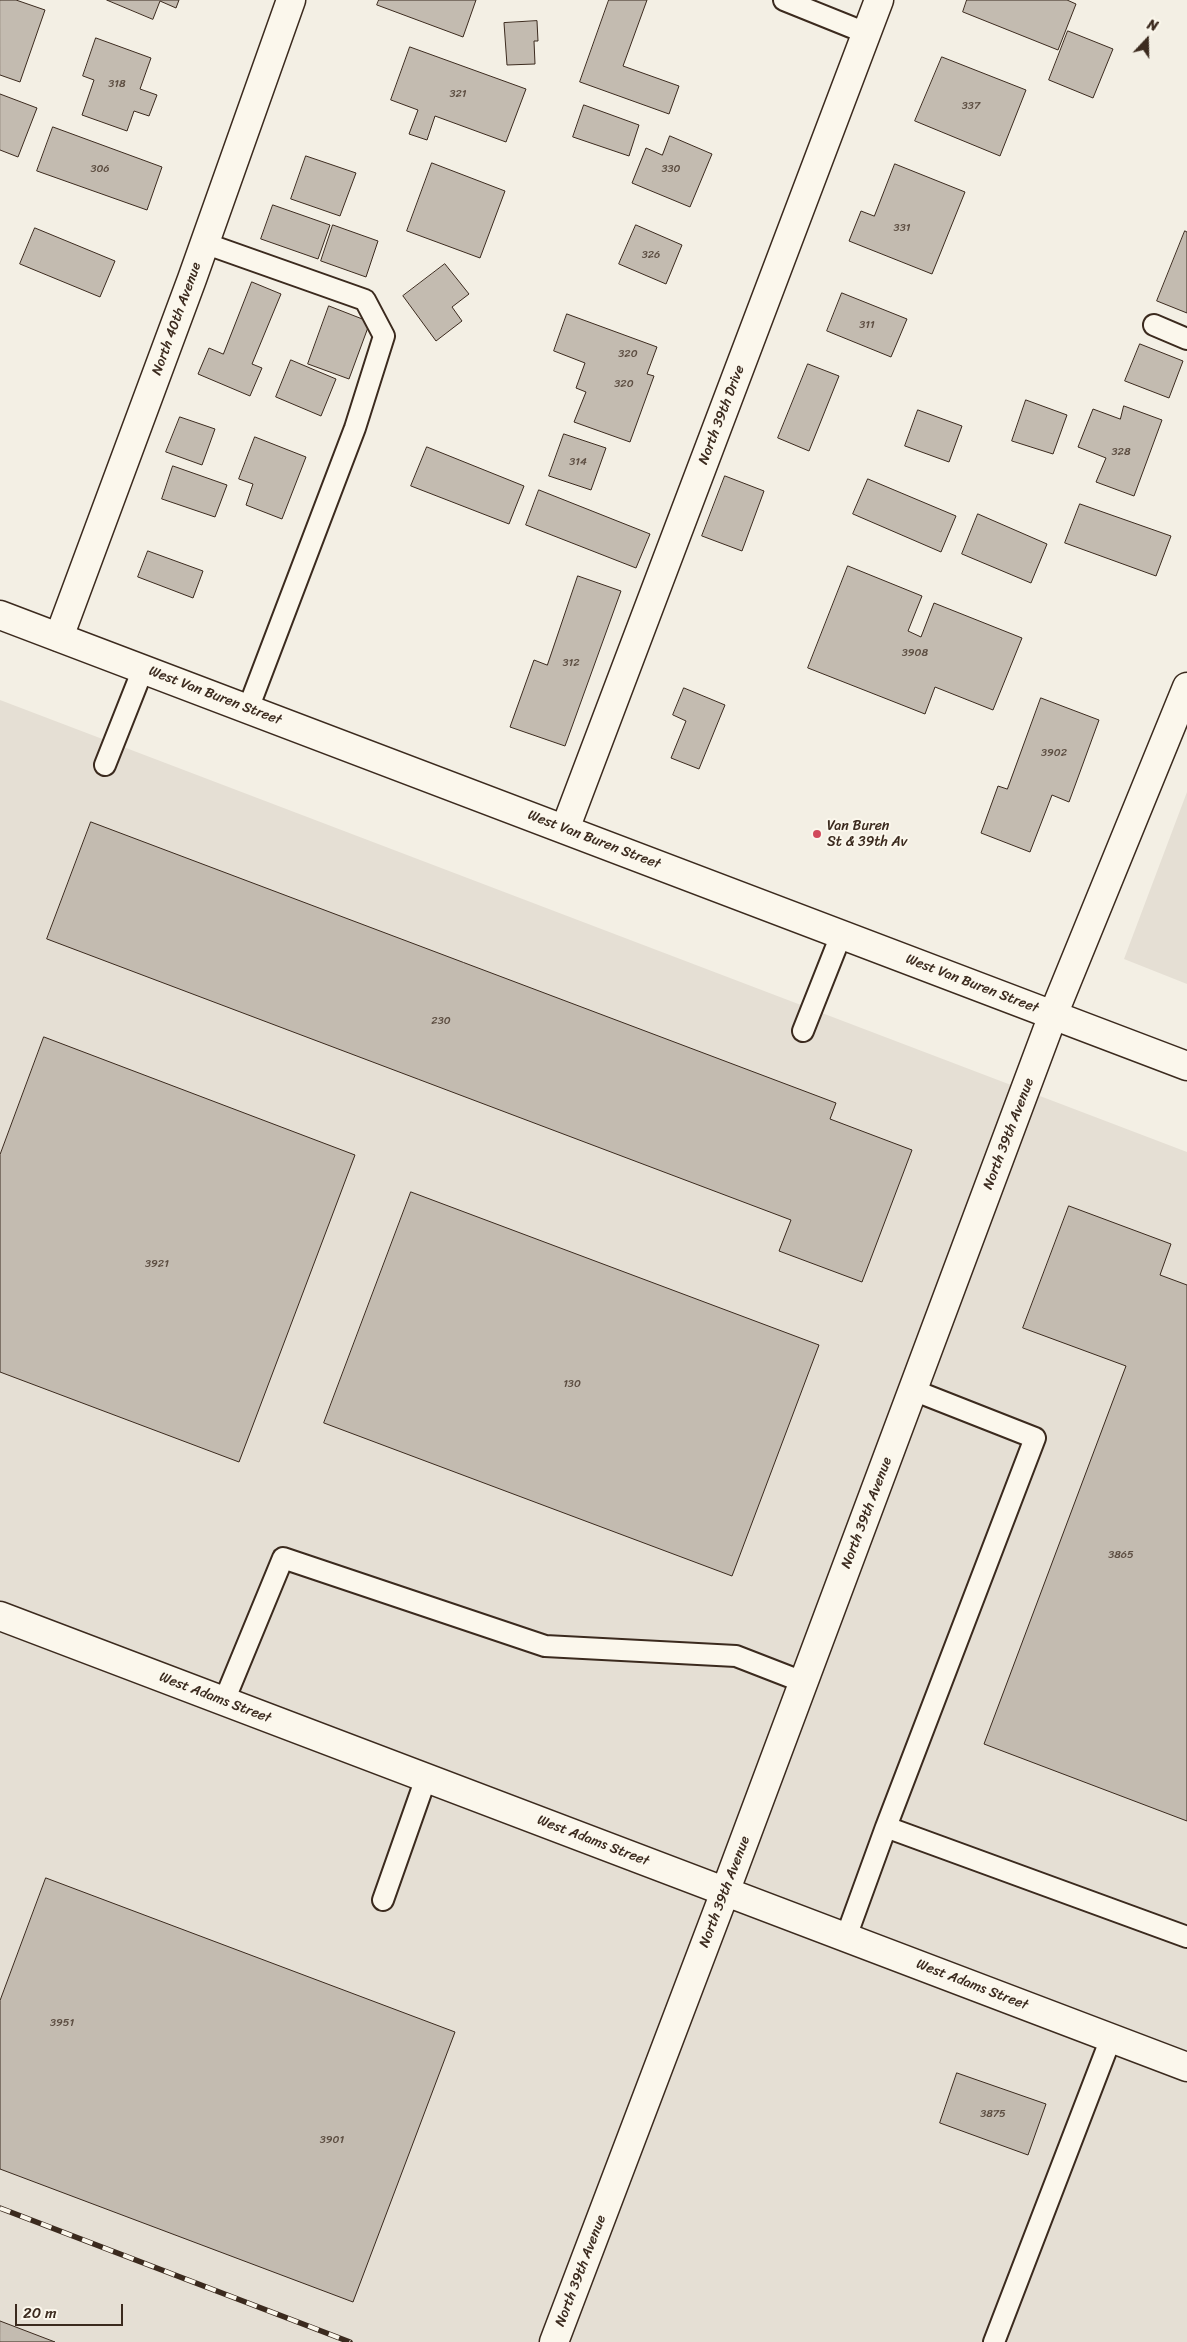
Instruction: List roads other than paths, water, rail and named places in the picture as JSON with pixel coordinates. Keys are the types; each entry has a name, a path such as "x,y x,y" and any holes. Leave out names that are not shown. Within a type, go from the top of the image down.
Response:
{"street":[{"name":"North 40th Avenue","path":"58,637 204,243 291,0"},
{"name":"North 39th Drive","path":"565,829 879,0"},
{"name":"West Van Buren Street","path":"0,615 1187,1066"},
{"name":"North 39th Avenue","path":"554,2342 726,1892 1053,1015 1187,686"},
{"name":"West Adams Street","path":"0,1616 1187,2067"}],"lane":[{"path":"784,0 866,33"},
{"path":"204,243 364,300 384,336 355,428 248,709"},
{"path":"1154,325 1187,339"},
{"path":"105,765 143,669"},
{"path":"803,1031 841,935"},
{"path":"846,1937 886,1827 1035,1438 912,1390"},
{"path":"224,1701 283,1558 545,1646 736,1656 804,1682"},
{"path":"383,1900 426,1778"},
{"path":"886,1827 1187,1937"},
{"path":"994,2342 1111,2038"}],"railway":[{"path":"0,2208 350,2342"}],"place":[{"name":"Van Buren St & 39th Av","path":"817,834"}]}
